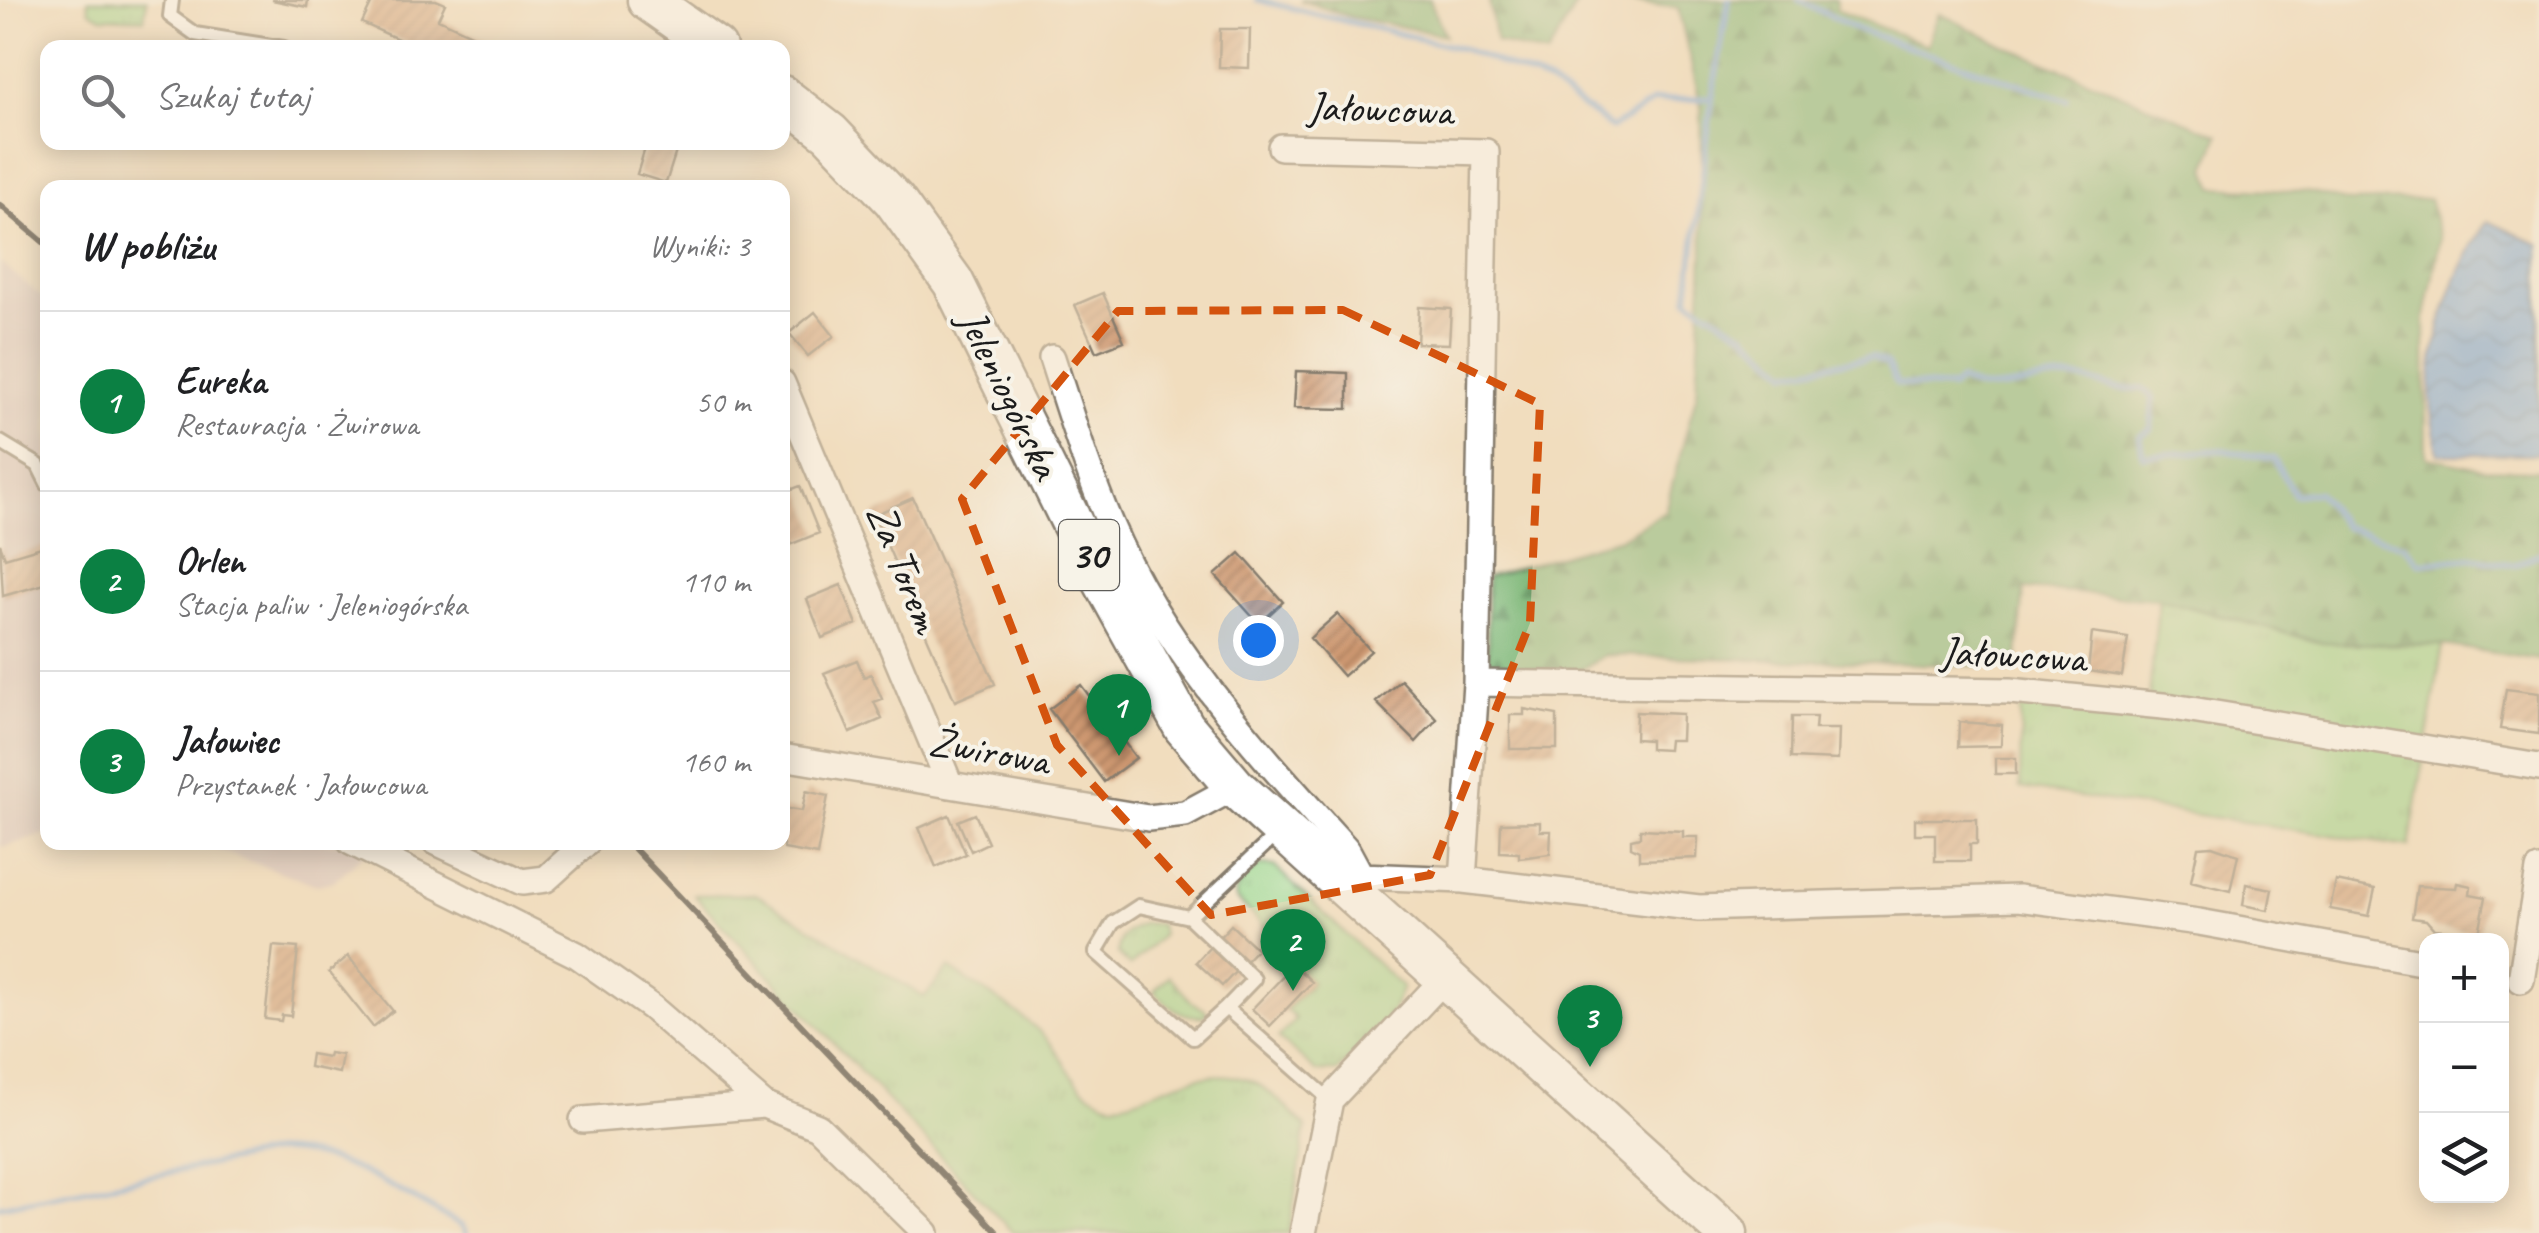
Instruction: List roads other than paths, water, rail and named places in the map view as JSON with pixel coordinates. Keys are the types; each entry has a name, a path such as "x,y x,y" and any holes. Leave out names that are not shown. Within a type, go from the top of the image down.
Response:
{"main road":[{"path":"648,0 705,40"},
{"name":"Jeleniogórska","path":"790,102 830,133 894,200 953,282 1078,534 1184,727 1235,787 1282,830 1350,878 1446,977"},
{"name":"30","path":"1446,977 1727,1233"}],"street":[{"name":"Jałowcowa","path":"1282,146 1486,152 1476,682 1463,880"},
{"path":"1052,358 1110,525 1140,583 1225,713 1347,850 1350,878 1463,880 1699,908 2018,898 2199,922 2419,962"},
{"name":"Za Torem","path":"790,402 950,785"},
{"name":"Jałowcowa","path":"1476,682 2010,691 2172,707 2539,767"},
{"name":"Żwirowa","path":"790,753 1148,818 1185,814 1235,787"},
{"path":"367,850 578,955 651,1007 764,1105 818,1127 926,1233"},
{"path":"453,850 522,882 546,879 578,851"},
{"path":"2520,980 2539,870"},
{"path":"1303,1233 1330,1100 1446,977"},
{"path":"583,1120 764,1105"}],"lane":[{"path":"172,0 170,16 194,34 233,40"},
{"path":"0,442 40,469"},
{"path":"1189,917 1282,830"},
{"path":"1140,906 1189,917 1254,980 1193,1038 1096,952 1113,923 1140,906"},
{"path":"1226,1008 1330,1100"}],"water":[{"path":"2488,221 2539,244 2539,454 2438,454 2430,399 2435,348 2456,279"}],"waterway":[{"path":"1257,0 1463,49 1549,83 1612,128 1654,101 1712,98 1688,299 1745,334 1788,372 1872,357 1887,364 1897,384 1951,388 1960,381 1999,388 2066,378 2119,388 2142,388 2153,398 2151,429 2140,436 2143,456 2222,450 2274,459 2294,495 2318,492 2344,527 2404,545 2420,563 2471,558 2515,565 2539,553"},
{"path":"1712,98 1729,0"},
{"path":"1799,0 1856,29 2067,100"},
{"path":"0,1206 279,1151 304,1153 351,1167 462,1226 466,1233"}],"railway":[{"path":"0,205 40,239"},
{"path":"636,850 998,1233"}],"place":[{"name":"Eureka","path":"1119,756"},
{"name":"Orlen","path":"1293,991"},
{"name":"Jałowiec","path":"1590,1067"}]}
